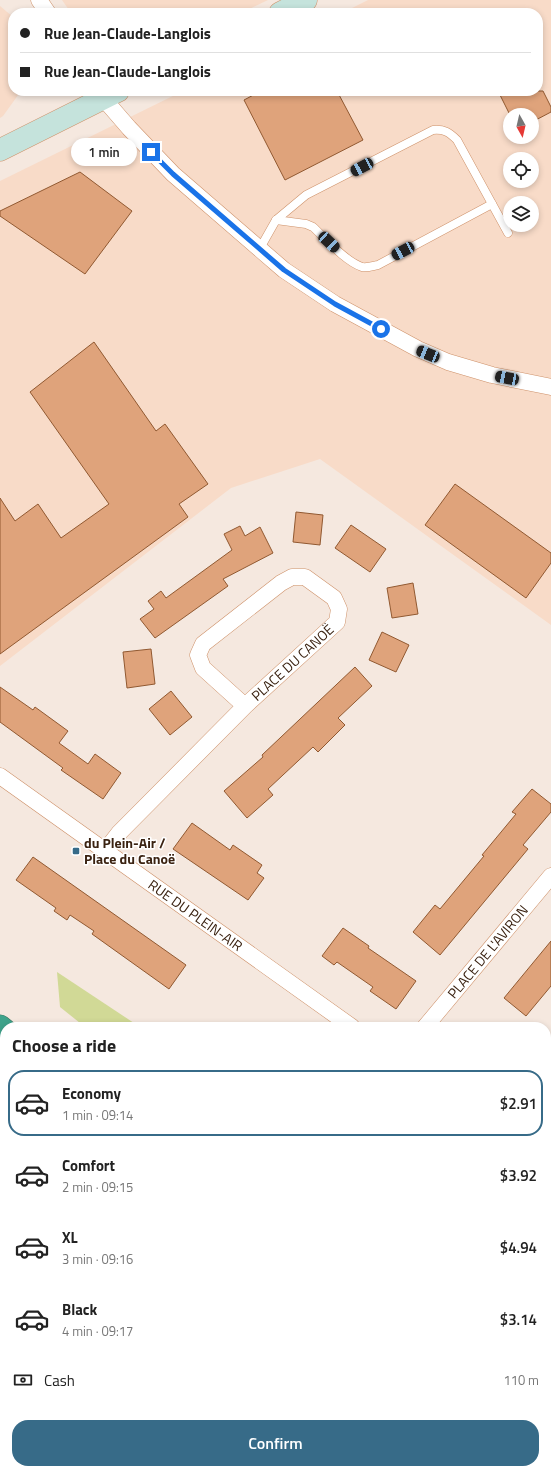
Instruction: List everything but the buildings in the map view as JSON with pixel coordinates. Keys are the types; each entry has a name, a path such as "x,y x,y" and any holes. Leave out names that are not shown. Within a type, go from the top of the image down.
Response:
{"street":[{"path":"290,8 306,0"},
{"path":"0,150 100,96"},
{"path":"108,96 173,174 259,250 284,270 335,304 418,350 448,362 492,375 551,386"},
{"name":"PLACE DU CANOË","path":"105,851 119,833 246,706 337,622 339,609 334,598 305,577 292,577 281,583 203,644 198,655 203,668 246,706"},
{"name":"RUE DU PLEIN-AIR","path":"0,776 345,1022"},
{"name":"PLACE DE L'AVIRON","path":"429,1022 551,876"}],"lane":[{"path":"259,250 276,220 306,196 433,130 441,129 450,133 457,140 508,233"},
{"path":"276,220 313,226 344,255 362,267 370,267 378,265 492,204"}],"shaded area":[{"path":"62,0 268,0 251,8 68,8"},
{"path":"368,0 551,0 551,625 320,459 231,488 0,666 0,181 173,96 543,96 543,8 352,8"},
{"path":"0,6 8,13 8,96 17,96 0,118"}],"green space":[{"path":"57,972 132,1022 79,1022 60,1007"}],"place":[{"name":"du Plein-Air / Place du Canoë","path":"76,851"}],"route":[{"path":"151,152 173,174 284,270 335,304 381,329"}]}
